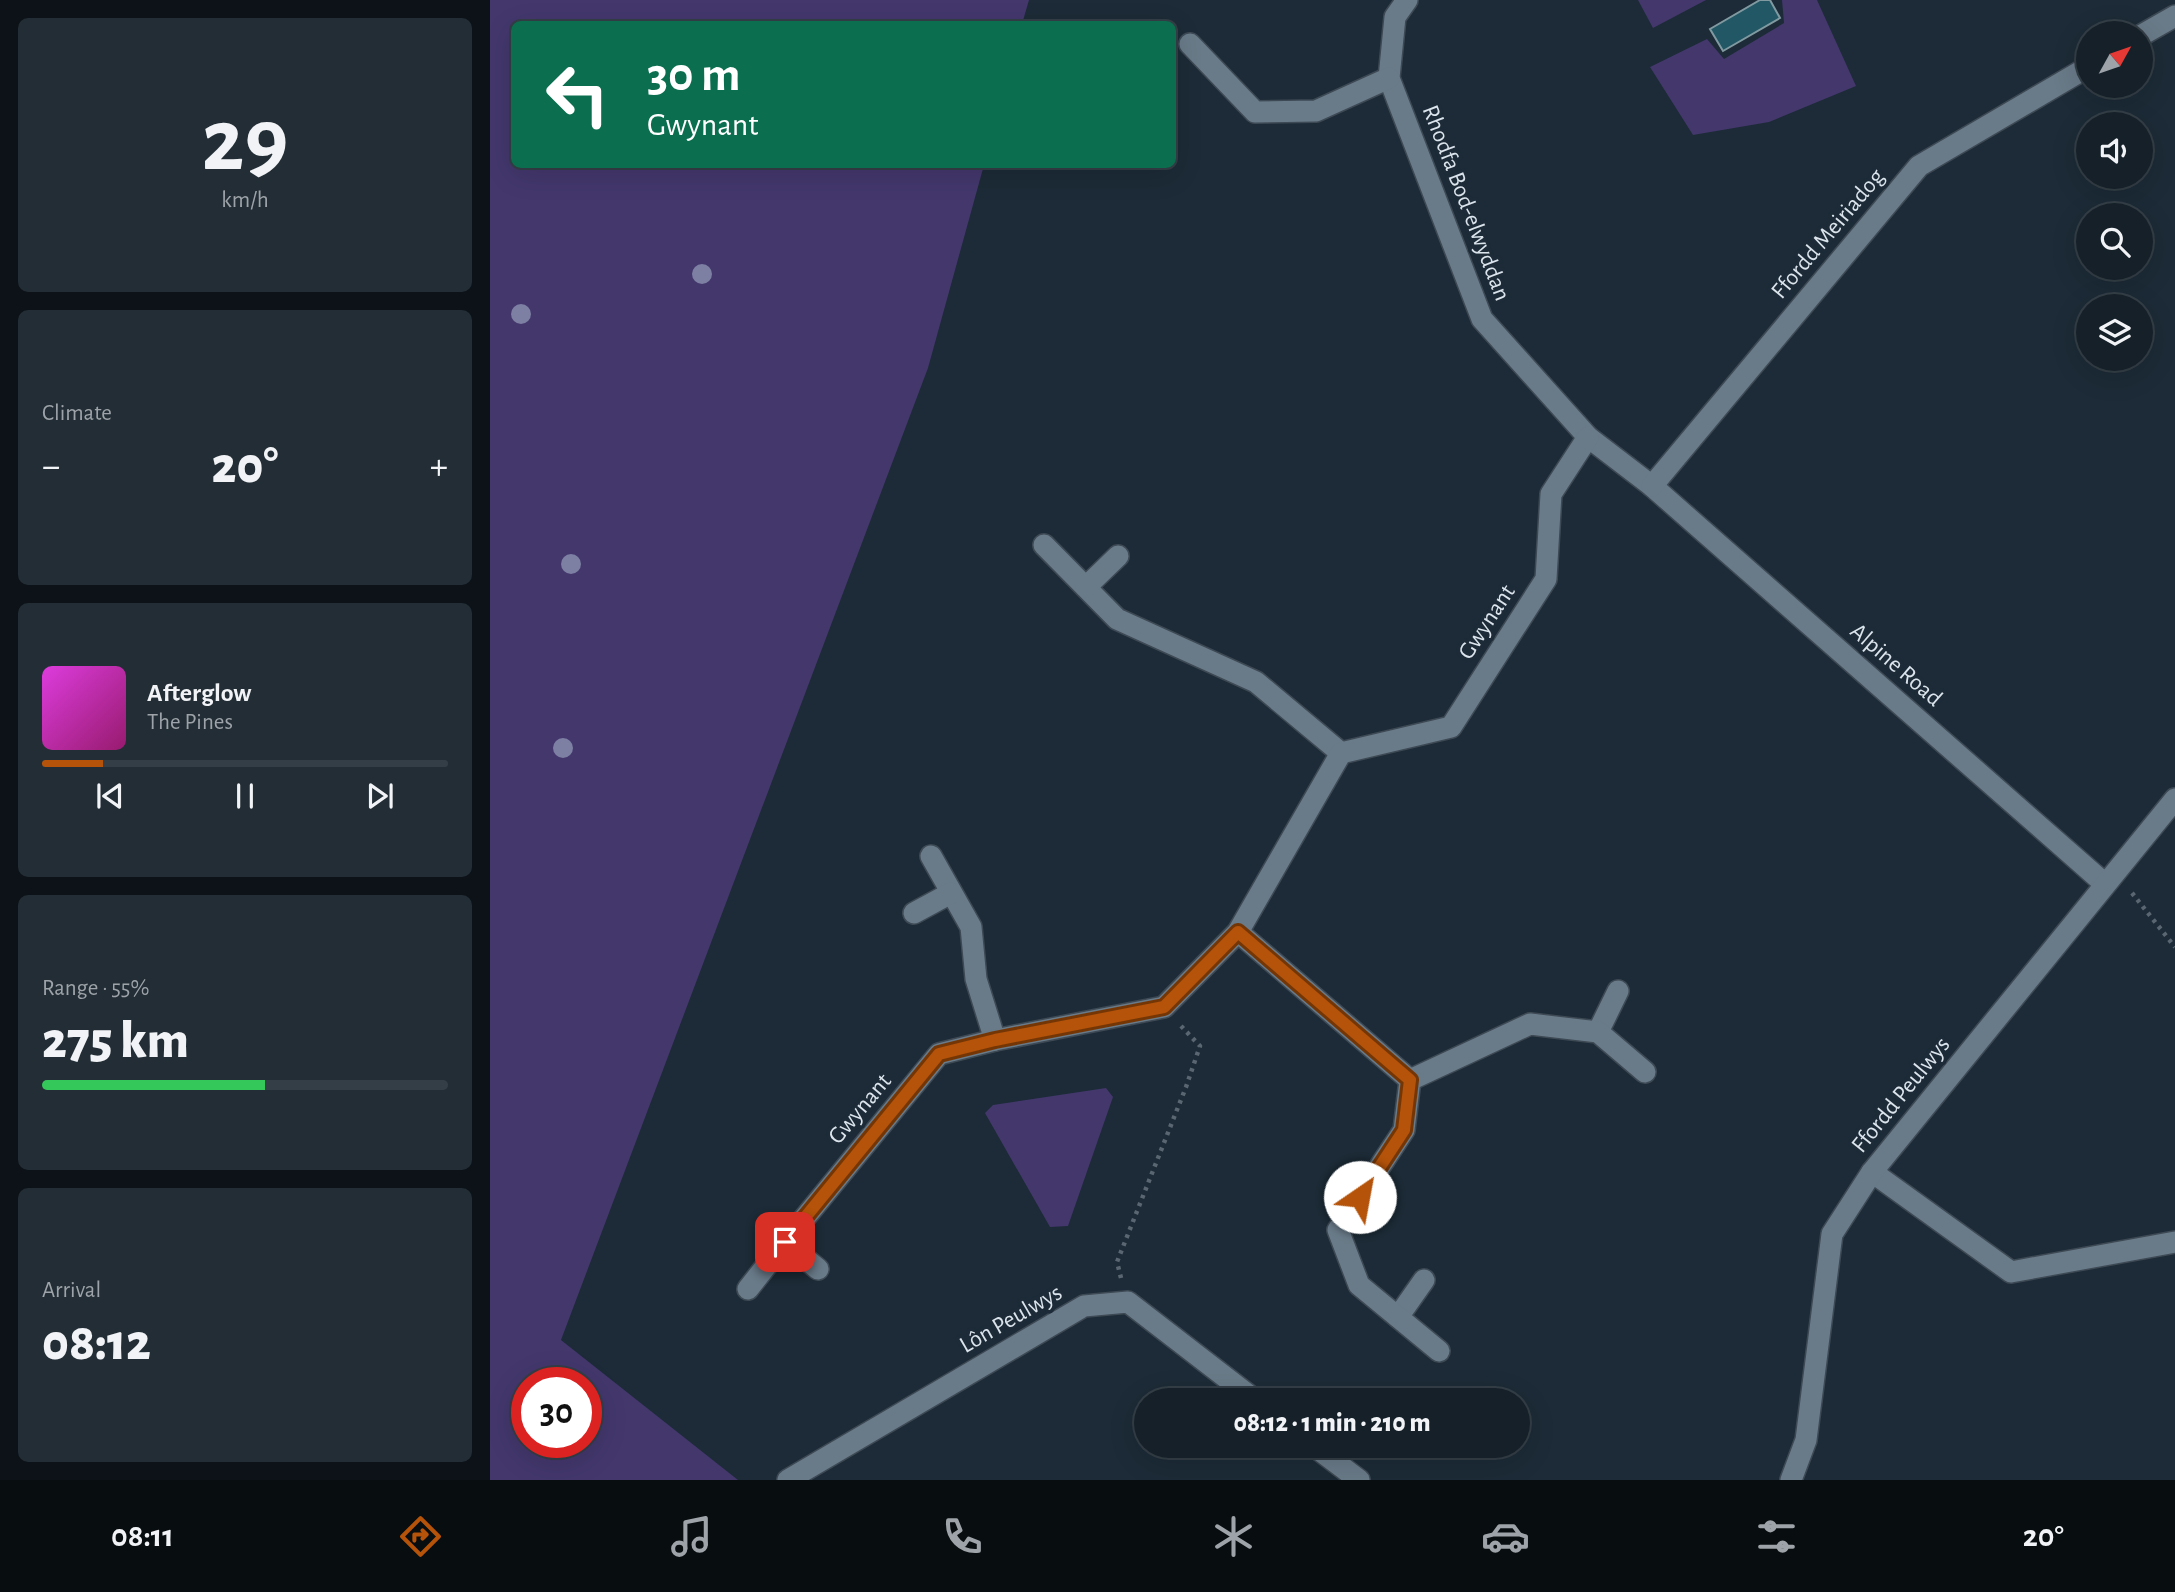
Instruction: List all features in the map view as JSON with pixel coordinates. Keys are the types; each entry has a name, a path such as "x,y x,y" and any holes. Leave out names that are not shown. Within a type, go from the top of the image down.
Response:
{"street":[{"name":"Rhodfa Bod-elwyddan","path":"1407,0 1395,18 1389,78 1482,319 1588,437 1652,486"},
{"path":"2153,29 2175,16"},
{"path":"1190,44 1255,112 1316,111 1389,78"},
{"name":"Ffordd Meiriadog","path":"1652,486 1919,166 2076,74"},
{"name":"Gwynant","path":"1341,753 1451,727 1546,579 1550,494 1588,437"},
{"name":"Alpine Road","path":"1652,486 2110,878"},
{"path":"1044,545 1117,619 1256,682 1341,753 1238,932 1164,1007"},
{"path":"1086,587 1118,556"},
{"name":"Ffordd Peulwys","path":"1791,1480 1806,1440 1832,1234 1872,1172 2175,799"},
{"path":"931,856 971,927 976,979 995,1040"},
{"path":"914,913 951,893"},
{"path":"1238,932 1410,1080"},
{"path":"1598,1032 1618,991"},
{"name":"Gwynant","path":"748,1290 939,1054 995,1040 1164,1007"},
{"path":"1410,1080 1530,1024 1598,1032 1645,1072"},
{"path":"1410,1080 1404,1130 1338,1230 1359,1285 1439,1351"},
{"path":"1872,1172 2011,1272 2175,1242"},
{"path":"785,1242 818,1269"},
{"path":"1398,1317 1424,1280"},
{"path":"1128,1302 1239,1388"},
{"name":"Lôn Peulwys","path":"788,1480 1084,1306 1128,1302"},
{"path":"1330,1458 1359,1480"}],"path":[{"path":"2110,878 2175,947"},
{"path":"1128,1302 1117,1262 1200,1046 1164,1007"}],"shaded area":[{"path":"490,0 1029,0 1023,21 511,21 511,168 983,168 928,368 561,1340 595,1367 511,1367 511,1458 602,1458 602,1372 738,1480 490,1480"},
{"path":"1638,0 1706,0 1653,28"},
{"path":"1782,0 1817,0 1856,86 1769,122 1693,135 1650,67 1707,39 1724,59 1784,23"},
{"path":"1106,1088 1113,1097 1068,1226 1050,1227 985,1113 993,1105"}],"building":[{"path":"1760,0 1770,0 1780,18 1723,51 1710,29"}],"route":[{"path":"785,1242 939,1054 995,1040 1164,1007 1238,932 1410,1080 1404,1130 1360,1197"}]}
